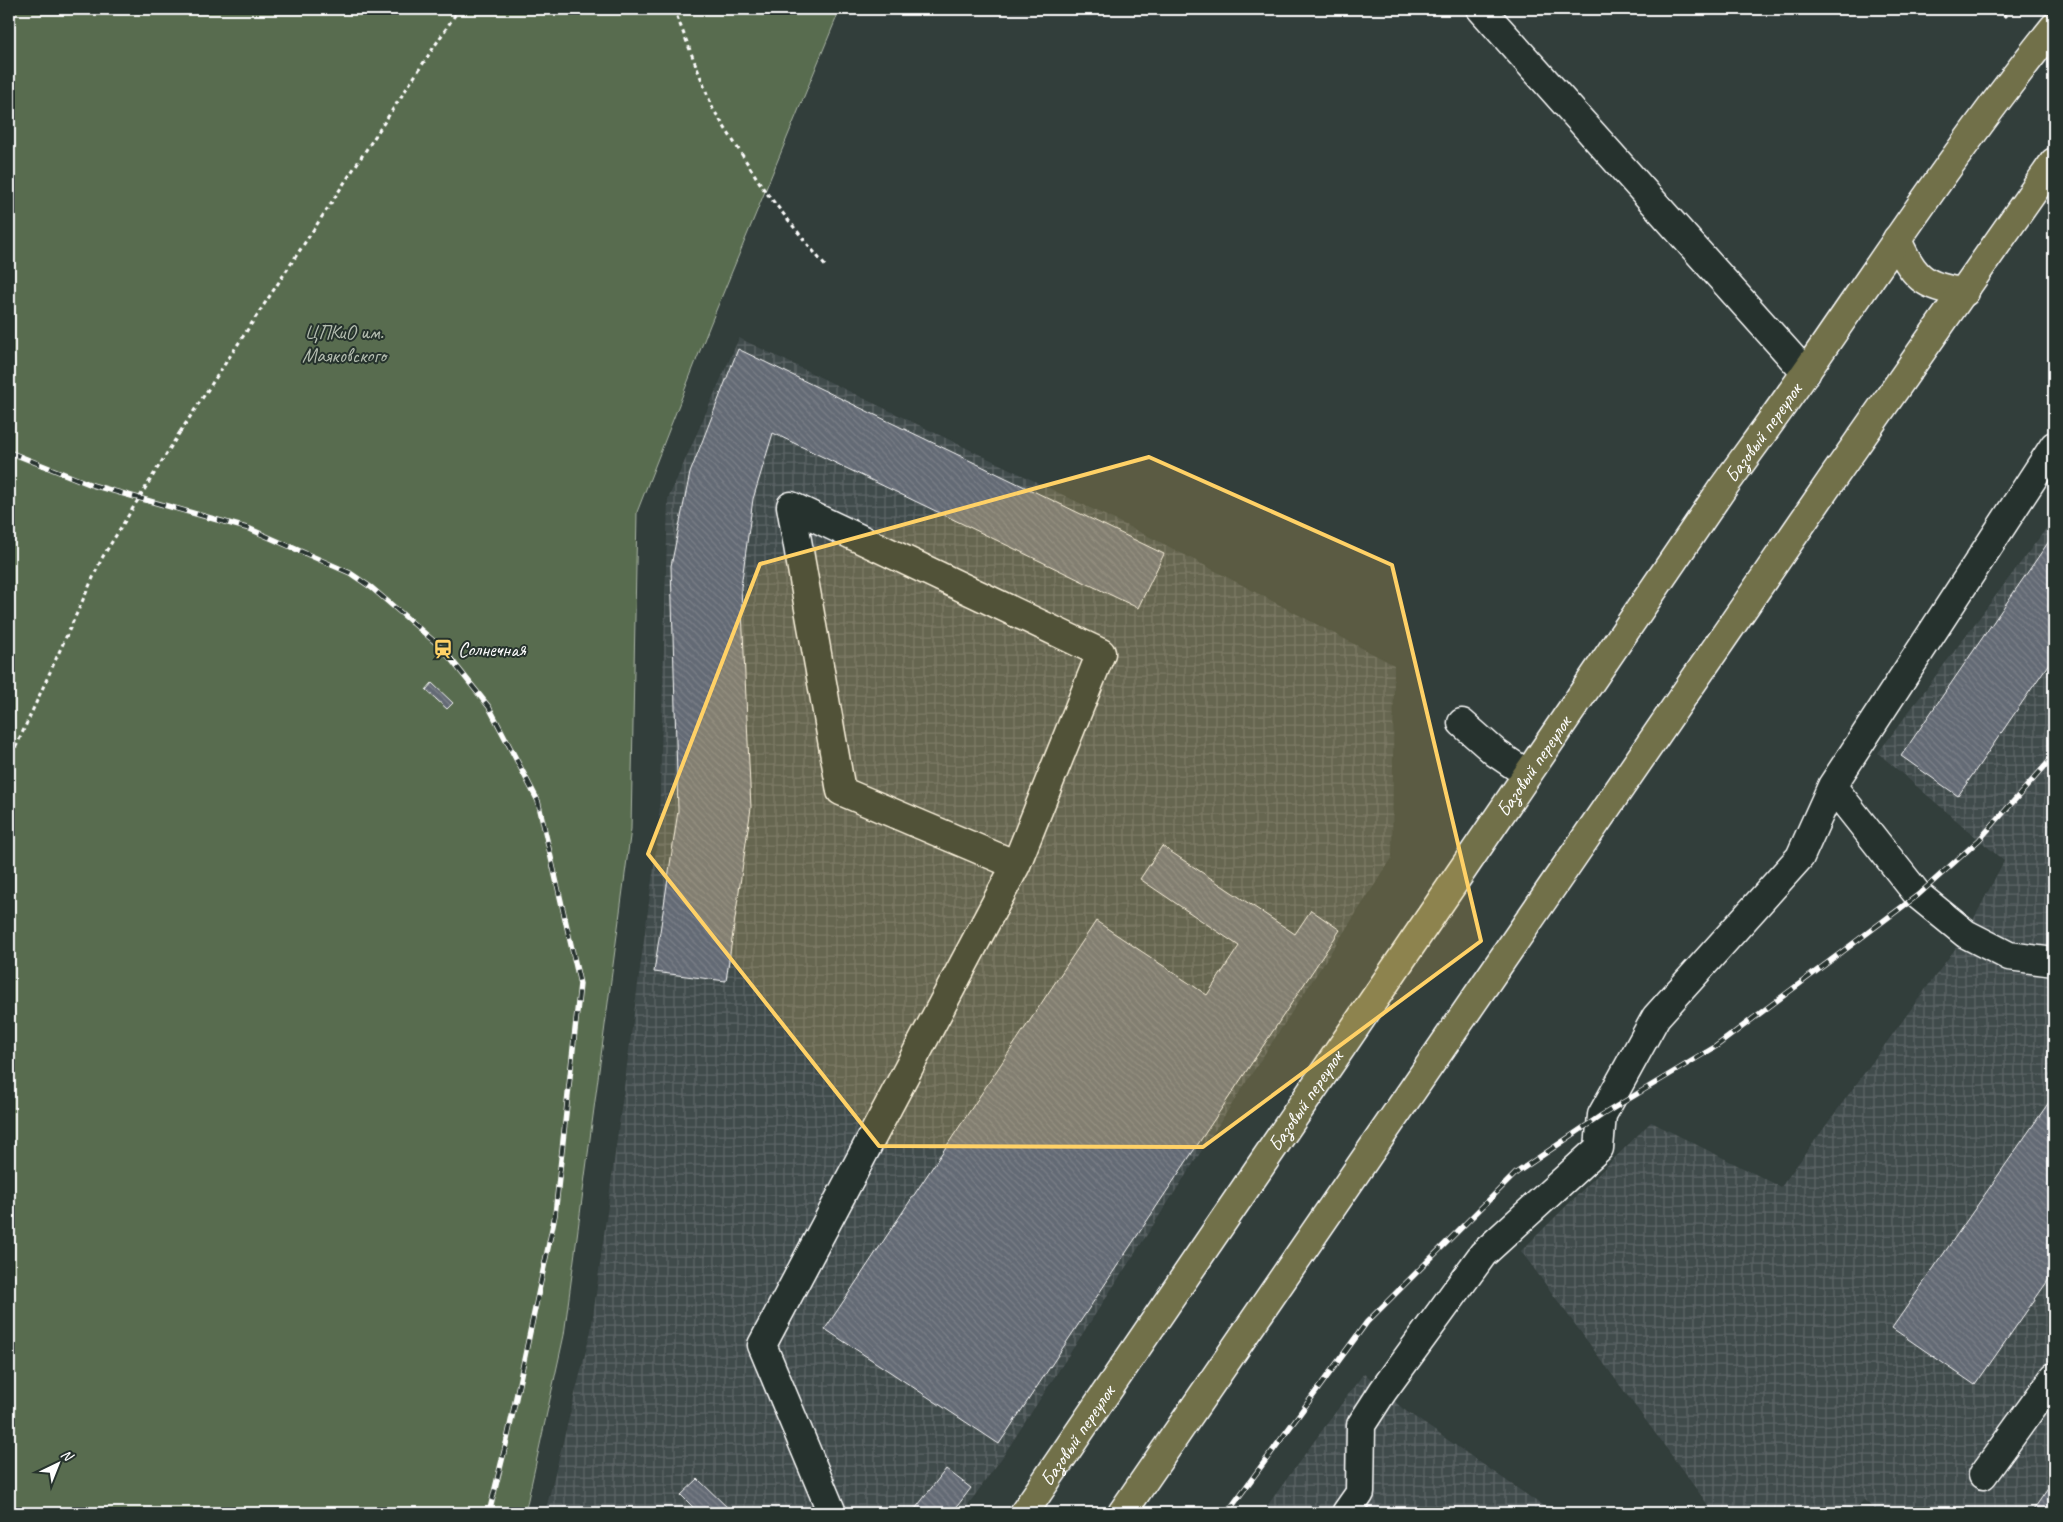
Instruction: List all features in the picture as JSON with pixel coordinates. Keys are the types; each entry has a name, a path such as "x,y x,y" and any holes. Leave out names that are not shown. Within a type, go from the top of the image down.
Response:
{"main road":[{"name":"Базовый переулок","path":"1024,1513 1722,489 1806,373 1897,239 2015,74 2054,26"},
{"path":"1122,1513 1835,475 1965,292 2054,162"},
{"path":"1897,239 1905,259 1921,280 1943,290 1965,292"}],"street":[{"path":"1481,9 1806,373"},
{"path":"1346,1513 1360,1493 1361,1425 1383,1391 1483,1254 1598,1148 1602,1115 1656,1017 1800,856 1832,786 2054,446"},
{"path":"832,1513 762,1345 1016,865 1101,652 791,506 841,791 1016,865"},
{"path":"1462,724 1496,753 1527,774"},
{"path":"1832,786 1918,895 1966,934 2010,956 2054,962"},
{"path":"1983,1475 2054,1377"}],"path":[{"path":"9,762 10,755 102,558 180,432 459,9"},
{"path":"674,9 713,109 765,191 826,268"},
{"path":"1998,9 2006,17"}],"highlighted area":[{"path":"1149,457 1392,565 1481,941 1203,1147 879,1146 648,854 760,564"}],"shaded area":[{"path":"739,338 1158,541 1394,665 1392,858 1001,1459 962,1513 545,1513 591,1331 659,829 668,499"},
{"path":"2054,518 2054,1513 1879,1513 1864,1500 1851,1513 1714,1513 1521,1251 1651,1122 1781,1187 1966,934 2004,861 1878,753"},
{"path":"1364,1373 1403,1409 1553,1513 1262,1513"}],"green space":[{"name":"ЦПКиО им. Маяковского","path":"9,9 840,9 710,325 637,512 631,829 564,1335 525,1513 9,1513"}],"building":[{"path":"738,349 1164,554 1138,608 773,433 753,499 741,587 751,808 726,981 654,972 678,811 671,566 690,473"},
{"path":"2054,534 2054,656 1958,796 1901,756"},
{"path":"432,683 453,703 447,709 426,690"},
{"path":"1162,846 1295,934 1311,910 1340,930 999,1444 825,1329 1096,921 1207,995 1239,946 1140,879"},
{"path":"2054,1095 2054,1272 1975,1385 1892,1328"},
{"path":"946,1469 971,1488 952,1513 912,1513"},
{"path":"698,1479 731,1513 699,1513 681,1495"},
{"path":"2054,1480 2054,1513 2031,1513"}],"railway":[{"path":"9,452 92,485 250,529 350,573 372,588 443,649 489,707 538,801 580,984 555,1215 507,1440 489,1513"},
{"path":"1227,1513 1367,1322 1516,1173 1602,1115 1715,1047 1918,895 1979,840 2054,756"}],"place":[{"name":"Солнечная","path":"443,649"}]}
